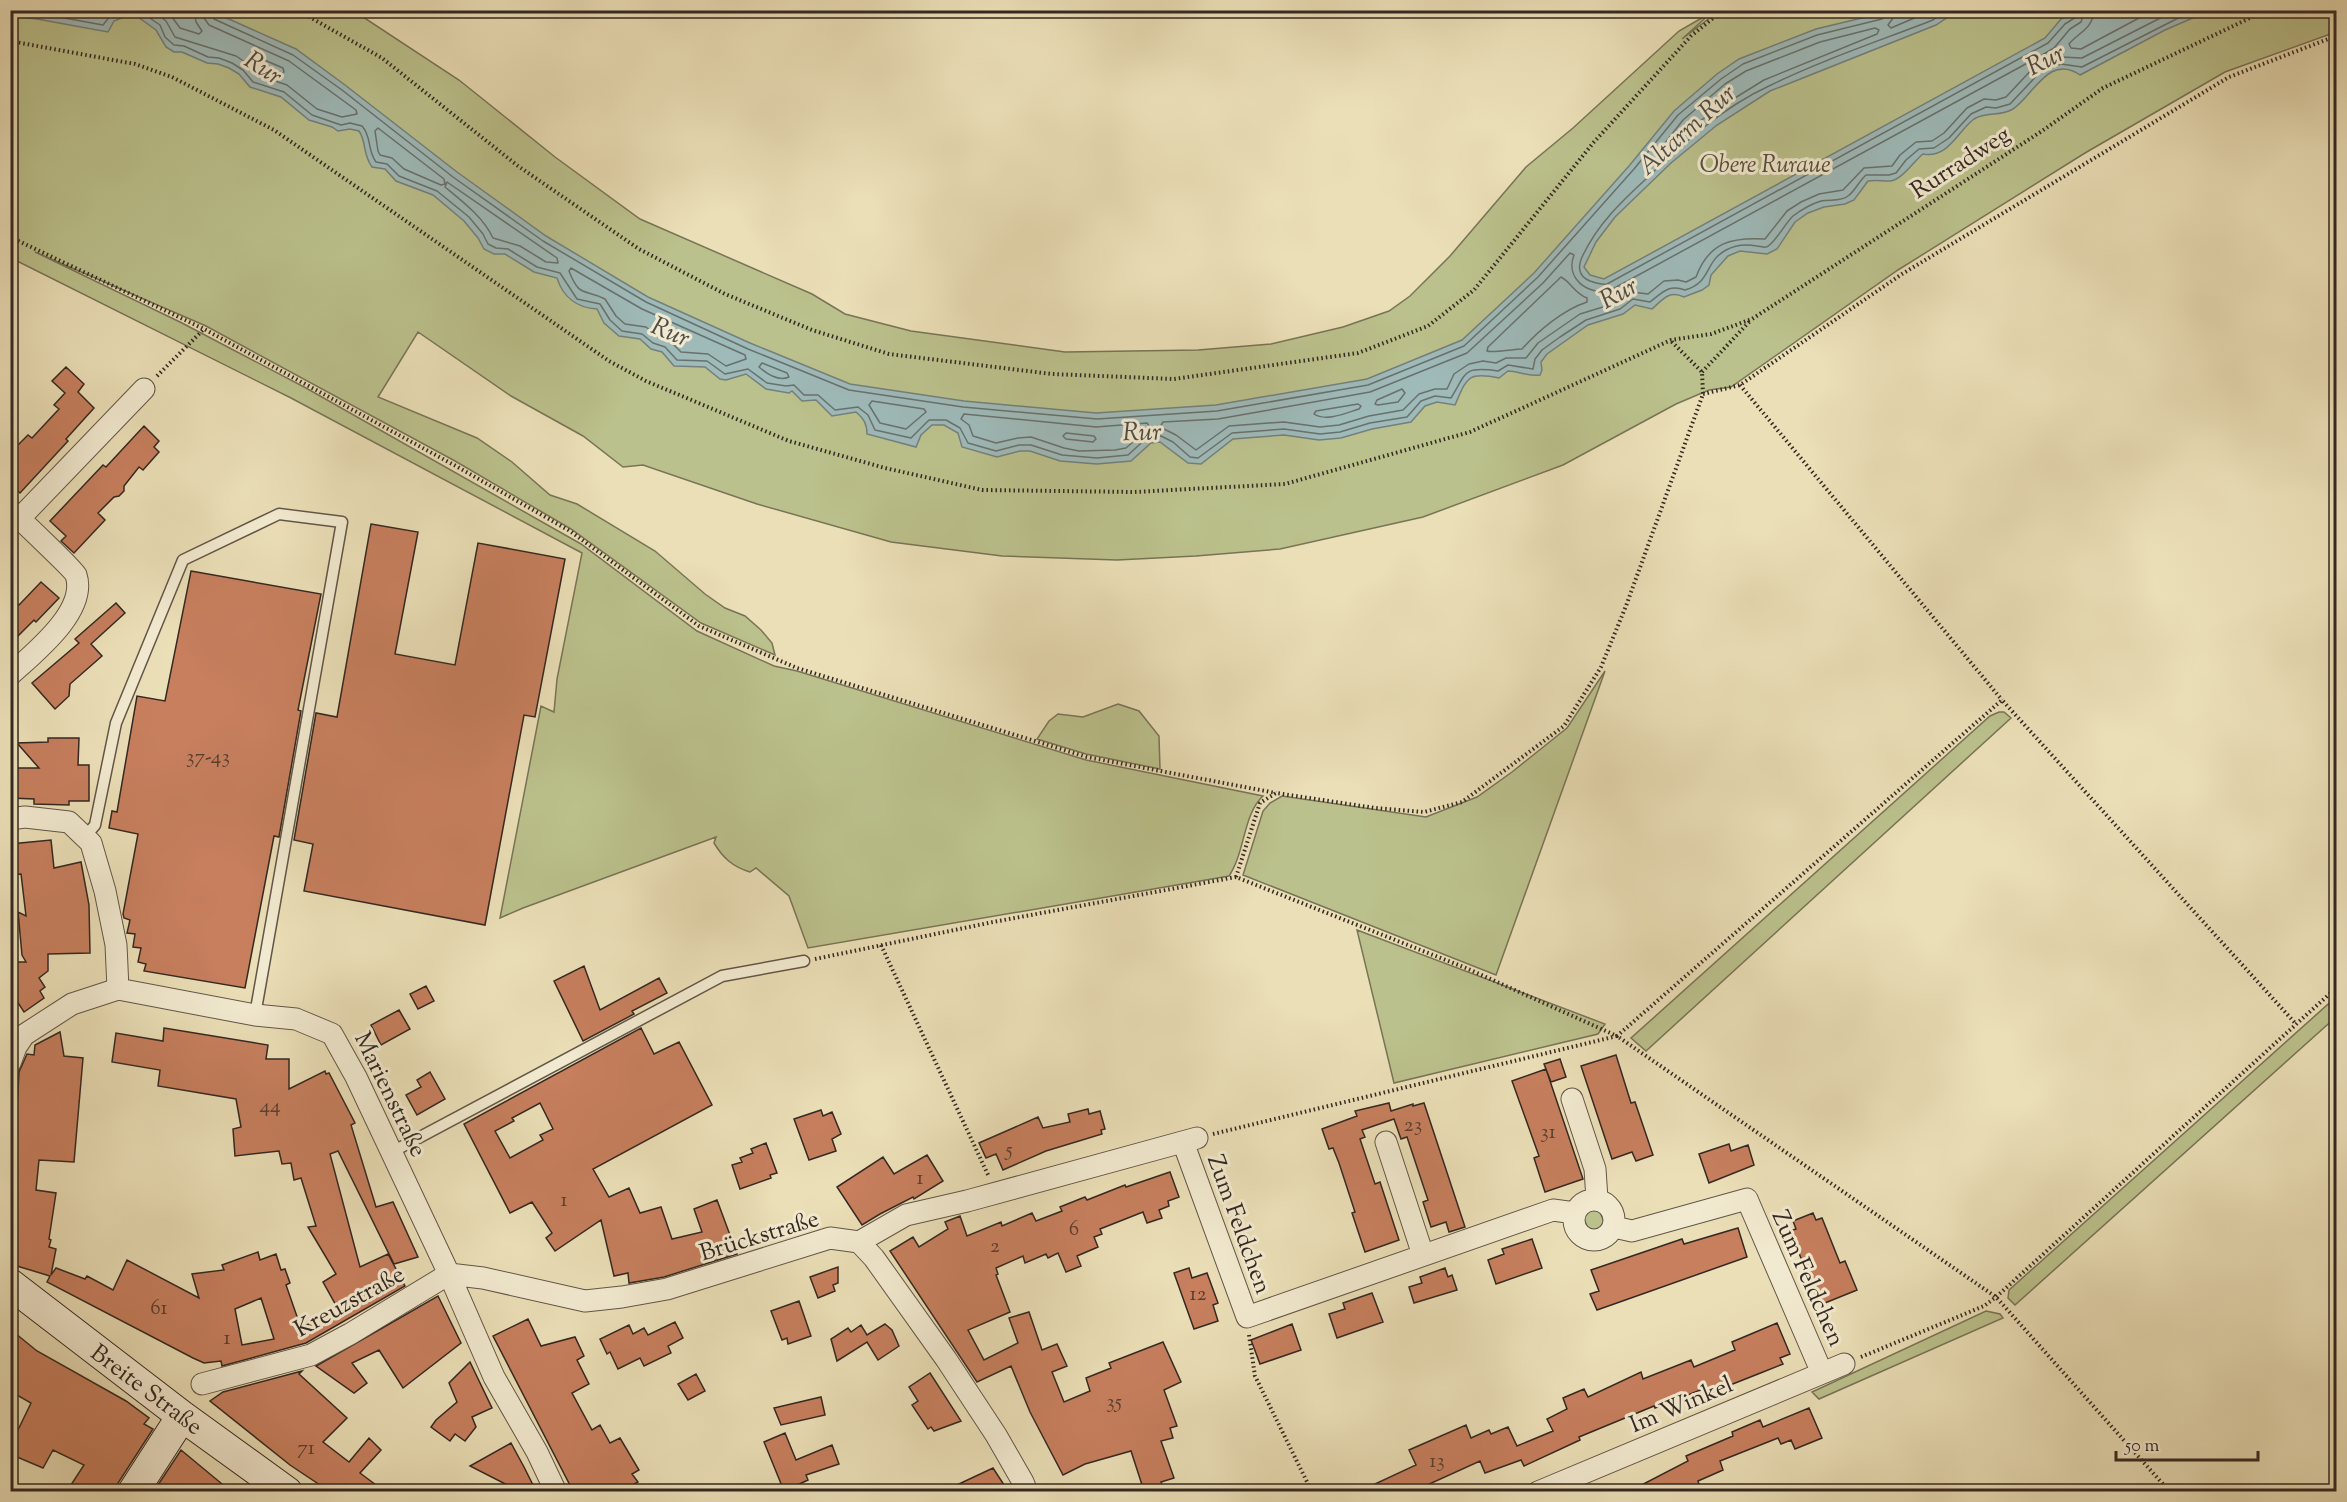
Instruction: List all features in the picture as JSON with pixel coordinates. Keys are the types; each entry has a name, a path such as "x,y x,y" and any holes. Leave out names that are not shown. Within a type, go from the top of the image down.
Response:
{"main road":[{"name":"Breite Straße","path":"10,1284 182,1416 287,1491"},
{"path":"133,1491 182,1416"}],"street":[{"path":"10,675 67,618 79,591 75,573 15,514 144,389"},
{"path":"10,819 25,817 69,822 91,843 105,891 116,945 117,989 72,1004 24,1035 10,1063"},
{"name":"Marienstraße","path":"117,989 255,1015 296,1019 332,1034 356,1077 392,1152 494,1377 537,1452 556,1491"},
{"path":"1572,1099 1595,1169 1597,1199"},
{"name":"Zum Feldchen","path":"859,1242 906,1215 1190,1140 1247,1317 1553,1210 1575,1213 1575,1227 1584,1238 1598,1240 1610,1233 1614,1227 1632,1232 1747,1199 1822,1373"},
{"path":"1386,1142 1424,1256"},
{"path":"1575,1213 1584,1202 1597,1199 1604,1202 1613,1212 1614,1227"},
{"name":"Brückstraße","path":"449,1274 483,1278 585,1301 667,1289 830,1238 859,1242"},
{"path":"859,1242 874,1258 946,1359 996,1435 1027,1491"},
{"name":"Kreuzstraße","path":"202,1384 311,1355 449,1274"},
{"name":"Im Winkel","path":"1538,1491 1844,1364"}],"lane":[{"path":"84,837 95,825 116,723 183,560 279,514 342,522 255,1015"},
{"path":"392,1152 722,976 804,961"}],"path":[{"path":"297,10 382,58 518,166 639,249 725,294 813,330 889,354 1052,374 1174,380 1358,353 1428,326 1474,290 1594,142 1691,36 1723,10"},
{"name":"Rurradweg","path":"10,41 135,64 172,77 274,130 609,361 646,381 789,441 885,468 982,490 1134,492 1285,484 1470,432 1671,340 1711,334 1752,319 2042,131 2103,88 2269,10"},
{"path":"1703,394 1740,385 1902,274 2229,76 2337,36"},
{"path":"10,237 204,329 454,465 570,531 699,626 797,668 1086,757 1276,793 1375,808 1424,812 1462,802 1564,726 1601,667 1703,394 1702,372 1671,340"},
{"path":"1702,372 1752,319"},
{"path":"144,389 204,329"},
{"path":"1740,385 2002,700 2296,1024"},
{"path":"1190,1140 1617,1036 2002,700"},
{"path":"1236,877 1260,803 1276,793"},
{"path":"804,961 1236,877 1466,968 1617,1036 1996,1297 2170,1491"},
{"path":"881,945 996,1192"},
{"path":"1844,1364 1984,1306 1996,1297 2337,988"},
{"path":"1247,1317 1255,1376 1312,1491"}],"green space":[{"name":"Obere Ruraue","path":"1720,10 2336,11 2336,32 2225,72 2085,153 1898,270 1731,387 1709,390 1676,404 1563,465 1423,517 1280,549 1117,560 1002,556 891,542 757,504 643,465 623,467 583,436 511,396 418,332 378,397 477,438 512,462 550,495 577,504 655,551 705,594 725,608 745,616 772,643 775,655 701,623 571,529 455,461 206,326 35,252 182,323 306,388 581,544 697,631 774,666 797,671 1086,760 1263,796 1252,813 1229,876 808,948 789,896 756,868 750,872 729,861 714,843 716,837 500,918 541,706 554,712 557,679 582,553 291,398 11,258 11,11 354,11 459,80 555,157 640,219 812,294 845,314 911,331 1065,352 1198,350 1271,344 1343,327 1389,311 1410,296 1450,256 1526,167 1573,128 1679,31 1712,12 1682,39"},
{"path":"1605,671 1496,975 1243,875 1263,811 1270,803 1282,796 1426,817 1477,797 1567,728"},
{"path":"1118,704 1139,711 1159,736 1160,769 1086,754 1037,739 1049,721 1058,714 1083,717"},
{"path":"2004,712 2011,718 1646,1051 1631,1038 1990,716"},
{"path":"1357,930 1605,1024 1598,1034 1394,1083"},
{"path":"2336,997 2336,1017 2015,1305 2008,1298 2009,1290"},
{"path":"1593,1209 1600,1212 1605,1225 1597,1234 1589,1231 1584,1219 1587,1211"},
{"path":"1986,1311 2000,1314 2003,1318 1819,1399 1812,1392"}],"water":[{"path":"10,11 211,11 296,49 457,172 546,236 648,297 750,343 850,384 964,401 1096,413 1216,405 1367,379 1462,340 1534,273 1629,166 1674,111 1717,74 1739,59 1816,29 1891,11 1957,11 1936,25 1770,91 1717,125 1671,163 1615,217 1596,242 1584,267 1590,275 1604,279 2045,38 2061,19 2076,11 2209,11 2165,30 2080,75 2059,69 2050,73 2013,109 1974,119 1946,149 1932,154 1923,154 1898,178 1889,181 1868,181 1854,200 1808,213 1795,222 1777,249 1767,254 1740,251 1728,256 1711,275 1709,285 1702,290 1684,297 1670,295 1652,309 1635,305 1623,314 1588,325 1547,354 1541,362 1540,375 1508,371 1499,378 1474,376 1462,388 1455,405 1437,402 1425,406 1411,422 1372,429 1341,438 1319,440 1284,435 1233,439 1201,464 1188,463 1160,442 1151,443 1131,461 1097,464 1060,461 1030,451 997,457 962,447 958,433 944,425 932,425 921,435 916,447 867,434 864,422 856,412 832,416 816,400 802,401 792,391 789,393 766,389 746,374 726,380 720,379 705,367 674,366 662,352 651,349 640,339 619,336 604,323 597,309 577,304 567,296 557,278 534,272 505,254 494,254 484,249 464,221 433,195 396,181 385,169 372,167 359,131 350,129 338,131 309,120 281,97 250,87 239,74 229,68 207,63 182,52 174,52 166,47 156,30 135,15 114,21 108,32 11,16"}],"building":[{"path":"66,367 84,384 78,392 94,408 66,439 68,441 20,493 10,484 10,453 28,435 32,438 59,409 54,405 65,393 52,381"},
{"path":"144,426 159,441 154,447 159,452 143,470 139,467 124,486 124,491 114,497 98,513 105,520 74,553 61,541 66,536 50,521 103,465 106,467"},
{"path":"371,524 418,532 395,654 455,665 478,543 565,559 535,717 524,715 485,925 304,891 313,844 294,840 316,713 337,717"},
{"path":"191,571 321,594 298,710 301,711 279,837 274,836 245,988 144,971 146,964 138,962 141,948 133,947 135,934 127,933 130,920 124,918 123,914 138,834 109,828 112,811 117,812 137,696 165,701"},
{"path":"41,582 59,598 10,644 10,597 19,605"},
{"path":"116,603 125,613 91,644 102,656 70,684 69,696 55,709 32,683 79,643 75,639"},
{"path":"48,738 79,738 78,765 89,765 89,801 69,801 69,805 34,804 34,799 10,798 10,768 39,768 17,743 48,742"},
{"path":"51,840 54,868 81,862 89,905 90,953 48,954 48,971 39,978 45,987 40,991 44,998 24,1012 11,992 17,988 12,962 26,962 22,955 18,912 26,916 21,874 10,875 10,844"},
{"path":"584,966 600,1010 659,978 667,993 632,1011 634,1014 583,1041 554,981"},
{"path":"426,986 434,1001 418,1009 410,994"},
{"path":"399,1010 410,1029 381,1045 371,1025"},
{"path":"164,1028 268,1045 266,1059 289,1059 289,1089 325,1071 326,1074 329,1073 355,1123 351,1125 376,1207 393,1202 418,1257 394,1264 338,1151 330,1154 360,1267 388,1254 405,1286 306,1343 222,1366 221,1361 204,1363 193,1358 47,1282 50,1276 17,1266 10,1259 10,1168 16,1128 19,1072 27,1054 34,1055 35,1045 60,1032 64,1056 83,1058 74,1162 39,1160 36,1190 56,1193 49,1239 51,1240 49,1247 56,1249 51,1275 56,1268 85,1279 87,1276 113,1290 127,1260 199,1298 192,1274 224,1270 222,1265 258,1252 260,1260 276,1254 281,1270 285,1269 290,1283 286,1285 301,1328 338,1309 323,1282 336,1274 308,1227 316,1226 301,1178 294,1180 291,1163 282,1164 279,1151 235,1156 233,1129 241,1127 236,1099 158,1086 160,1070 112,1062 116,1033 163,1041","holes":["261,1298 274,1339 242,1345 235,1309"]},
{"path":"641,1028 654,1054 679,1042 712,1105 593,1169 609,1197 629,1188 640,1213 661,1207 672,1239 702,1232 694,1209 717,1200 737,1254 664,1277 629,1283 628,1273 614,1276 601,1220 555,1251 546,1238 552,1233 532,1202 510,1213 464,1124","holes":["540,1103 553,1129 540,1135 543,1140 510,1158 495,1131 514,1121 512,1118"]},
{"path":"1616,1055 1631,1103 1635,1102 1653,1155 1636,1161 1632,1152 1612,1159 1581,1066"},
{"path":"1560,1059 1566,1077 1551,1082 1544,1064"},
{"path":"1546,1069 1583,1179 1545,1192 1534,1158 1539,1156 1512,1081"},
{"path":"430,1072 445,1099 417,1115 406,1095 421,1087 417,1080"},
{"path":"1389,1103 1391,1111 1424,1103 1465,1227 1449,1232 1446,1222 1431,1227 1423,1202 1428,1200 1407,1137 1401,1139 1394,1119 1362,1130 1365,1137 1360,1139 1375,1184 1380,1182 1399,1240 1365,1252 1339,1163 1333,1148 1329,1149 1322,1129 1357,1116 1355,1111"},
{"path":"1088,1109 1089,1114 1100,1111 1105,1129 1101,1130 1102,1134 1046,1151 1003,1170 996,1154 986,1158 979,1143 1038,1117 1043,1128 1070,1122 1068,1114"},
{"path":"821,1110 823,1116 832,1112 841,1134 832,1139 836,1151 809,1160 794,1119"},
{"path":"766,1143 777,1173 770,1175 771,1178 740,1189 732,1165 742,1162 740,1158 753,1153 751,1149"},
{"path":"1729,1144 1731,1151 1748,1145 1754,1165 1709,1183 1699,1154"},
{"path":"927,1155 943,1181 914,1199 913,1197 862,1225 837,1187 883,1157 894,1174"},
{"path":"1170,1172 1179,1197 1168,1201 1169,1206 1159,1210 1162,1218 1147,1223 1143,1212 1100,1229 1102,1234 1094,1237 1098,1247 1077,1256 1081,1266 1066,1272 1058,1253 1048,1258 1046,1254 1025,1263 1023,1256 996,1268 998,1274 996,1275 1010,1312 968,1330 984,1360 1018,1343 1009,1318 1029,1312 1042,1350 1057,1344 1067,1366 1052,1372 1064,1402 1090,1391 1086,1378 1111,1368 1109,1363 1163,1342 1181,1382 1164,1390 1177,1426 1170,1428 1173,1438 1161,1441 1174,1478 1161,1482 1165,1491 1144,1491 1131,1451 1085,1464 1063,1475 1030,1412 1011,1366 977,1382 890,1251 913,1237 919,1247 948,1229 945,1222 960,1216 967,1236 1001,1222 1002,1226 1032,1213 1036,1221 1062,1211 1060,1207 1085,1197 1087,1200 1125,1185 1126,1187"},
{"path":"1813,1213 1816,1220 1822,1218 1840,1263 1845,1261 1857,1290 1820,1305 1790,1231 1796,1229 1793,1221"},
{"path":"1738,1228 1747,1257 1597,1310 1590,1294 1599,1291 1591,1270 1682,1239 1684,1244"},
{"path":"1532,1239 1542,1268 1496,1284 1488,1260 1504,1254 1502,1249"},
{"path":"838,1267 838,1283 833,1285 835,1291 818,1298 810,1277"},
{"path":"1189,1268 1192,1278 1207,1273 1218,1303 1213,1305 1218,1321 1194,1329 1174,1273"},
{"path":"1445,1268 1448,1277 1452,1275 1457,1290 1414,1303 1409,1287 1422,1283 1420,1277"},
{"path":"1372,1293 1383,1322 1337,1338 1329,1314 1345,1309 1343,1303"},
{"path":"438,1296 461,1343 403,1388 379,1350 352,1363 367,1383 354,1393 316,1366"},
{"path":"799,1301 811,1336 788,1344 787,1338 782,1340 771,1311"},
{"path":"528,1319 541,1346 575,1337 584,1356 577,1360 589,1384 572,1393 592,1430 600,1425 610,1443 620,1438 639,1470 632,1474 638,1482 621,1491 573,1491 493,1336"},
{"path":"675,1322 683,1338 668,1346 671,1353 644,1366 640,1358 618,1369 610,1352 607,1354 600,1339 629,1325 633,1334 644,1328 648,1335"},
{"path":"1777,1323 1790,1354 1780,1358 1783,1364 1705,1395 1703,1389 1655,1408 1654,1406 1579,1437 1580,1440 1524,1466 1521,1460 1485,1473 1480,1461 1414,1491 1360,1491 1416,1465 1409,1450 1466,1425 1471,1438 1489,1430 1491,1434 1508,1427 1517,1446 1553,1431 1547,1419 1567,1409 1563,1398 1584,1389 1588,1397 1641,1372 1643,1379 1691,1360 1694,1367 1735,1350 1732,1342"},
{"path":"885,1324 892,1330 899,1346 878,1360 867,1342 837,1361 831,1339 848,1328 851,1332 861,1325 867,1335"},
{"path":"1292,1324 1301,1350 1260,1364 1251,1340"},
{"path":"10,1329 37,1351 126,1401 149,1418 144,1424 153,1429 118,1483 116,1491 67,1491 84,1465 53,1450 43,1468 10,1454 10,1432 16,1434 31,1403 10,1391"},
{"path":"470,1362 492,1408 472,1417 476,1427 465,1441 455,1434 450,1441 431,1427 457,1402 449,1383"},
{"path":"302,1371 299,1374 347,1418 323,1442 349,1462 369,1438 381,1450 360,1473 384,1491 329,1491 290,1465 210,1401 223,1392"},
{"path":"930,1373 961,1421 934,1431 931,1427 928,1429 912,1405 918,1401 909,1387"},
{"path":"696,1374 705,1391 688,1400 678,1384"},
{"path":"821,1397 825,1415 781,1425 774,1408"},
{"path":"1809,1408 1822,1438 1795,1449 1791,1440 1781,1444 1778,1438 1720,1461 1723,1470 1698,1481 1700,1488 1692,1491 1630,1491 1688,1461 1686,1456 1733,1436 1732,1432 1760,1420 1763,1427"},
{"path":"785,1433 796,1460 832,1445 839,1464 806,1475 808,1480 784,1491 764,1442"},
{"path":"511,1443 536,1491 519,1491 470,1466"},
{"path":"181,1450 222,1484 215,1491 154,1491"},
{"path":"993,1468 1008,1491 944,1491"}],"water label":[{"name":"Rur","path":"2045,59"},
{"name":"Rur","path":"264,67"},
{"name":"Altarm Rur","path":"1686,129"},
{"name":"Rur","path":"1618,292"},
{"name":"Rur","path":"671,331"},
{"name":"Rur","path":"1142,431"}]}
